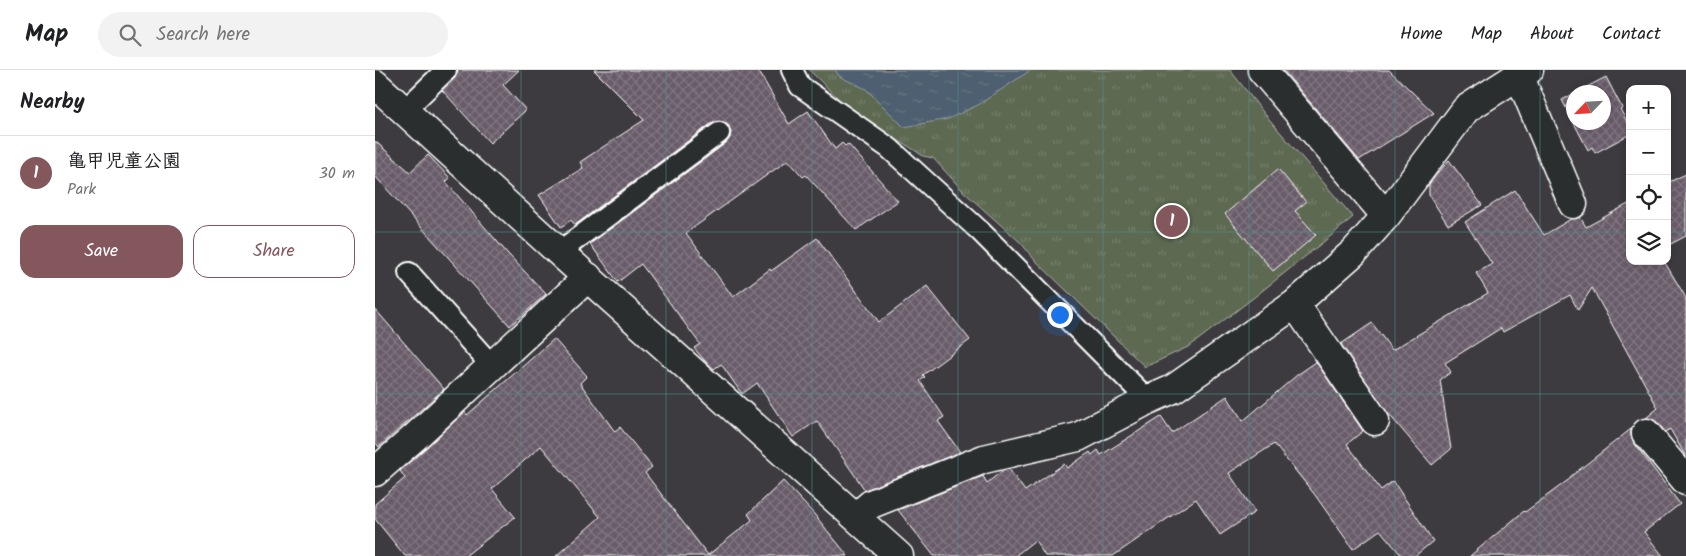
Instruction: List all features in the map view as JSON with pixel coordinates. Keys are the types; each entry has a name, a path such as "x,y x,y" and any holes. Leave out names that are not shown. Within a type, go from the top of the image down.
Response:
{"street":[{"path":"1262,70 1386,216"},
{"path":"856,517 871,504 984,460 1078,437 1173,389 1295,304 1354,252 1386,216 1466,108 1524,72 1573,204"},
{"path":"375,84 559,252 899,556"},
{"path":"375,472 588,277"},
{"path":"1295,304 1375,421"},
{"path":"1646,433 1686,482"}],"lane":[{"path":"405,110 446,70"},
{"path":"792,70 800,86 889,148 980,231 1148,400"},
{"path":"559,252 719,133"},
{"path":"409,273 492,366"}],"green space":[{"path":"809,70 1230,70 1263,112 1353,217 1257,295 1190,346 1145,367 1034,259 1021,243 964,192 933,158 923,156 877,129 842,102"}],"water":[{"path":"835,70 1031,70 978,105 948,119 904,127 866,89 840,77"}],"building":[{"path":"458,70 519,70 503,85 526,110 490,143 442,90 455,78"},
{"path":"594,70 758,70 789,124 808,111 835,149 842,143 845,146 848,144 898,201 856,230 806,175 803,177 788,160 686,233 733,297 770,269 771,271 817,238 879,322 927,286 970,340 923,375 925,377 920,381 944,417 938,421 960,452 865,490 817,421 793,437 757,383 742,394 721,364 714,369 704,360 694,348 700,344 641,264 618,282 590,244 726,143 730,138 731,132 729,126 724,122 712,123 575,225 571,220 561,227 539,195 583,168 580,162 644,120"},
{"path":"1283,70 1389,70 1434,113 1359,160"},
{"path":"1606,77 1610,85 1591,85"},
{"path":"1611,87 1626,120 1626,136 1595,153 1592,147 1588,150 1577,130 1611,130"},
{"path":"1566,98 1566,108 1562,100"},
{"path":"375,141 410,172 428,155 450,178 446,182 508,254 546,294 510,326 375,176"},
{"path":"1449,160 1482,205 1448,225 1429,195 1429,184"},
{"path":"1278,169 1306,202 1295,211 1316,235 1273,271 1225,214"},
{"path":"1686,174 1686,236 1671,244 1671,220 1671,181"},
{"path":"1515,190 1544,235 1571,219 1580,217 1586,227 1626,205 1626,265 1666,265 1686,298 1686,457 1670,429 1665,432 1658,423 1646,418 1658,408 1592,288 1578,310 1570,295 1503,332 1501,328 1445,363 1451,372 1440,380 1451,449 1432,465 1387,412 1341,344 1372,323 1392,350 1488,293 1476,273 1492,264 1465,222"},
{"path":"375,309 444,389 379,447 375,442"},
{"path":"554,339 587,376 580,383 613,429 615,431 620,427 652,467 645,473 708,555 752,520 748,514 783,481 814,514 848,556 556,556 600,517 541,446 492,489 515,517 465,556 405,556 375,519 375,504 405,478 400,471 465,412 467,415"},
{"path":"1316,362 1363,431 1347,444 1381,490 1393,481 1433,541 1415,556 1402,556 1380,530 1353,549 1315,495 1274,444 1229,473 1255,512 1220,535 1196,499 1113,556 1045,556 1035,540 1015,556 934,556 898,510 983,476 987,483 1002,471 1009,469 1025,491 1064,464 1067,468 1090,452 1092,455 1098,450 1101,455 1161,417 1172,433 1227,396 1243,421 1297,375"},
{"path":"1631,429 1634,443 1680,504 1644,532 1663,556 1470,556 1524,511 1571,478"}],"place":[{"name":"亀甲児童公園","path":"1172,221"}]}
